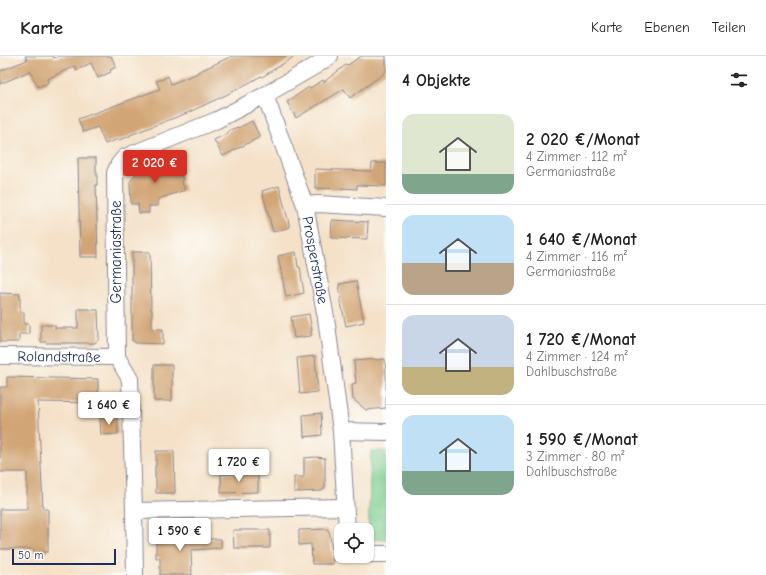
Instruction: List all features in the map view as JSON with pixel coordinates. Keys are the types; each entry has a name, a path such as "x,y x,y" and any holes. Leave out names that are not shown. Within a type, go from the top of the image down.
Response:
{"street":[{"name":"Germaniastraße","path":"135,575 130,379 117,357 115,173 119,164 125,157 217,120 265,95 330,56"},
{"name":"Prosperstraße","path":"265,95 305,205 326,318 341,431 347,523"},
{"path":"305,205 318,204 386,208"},
{"name":"Rolandstraße","path":"0,356 117,357"},
{"path":"341,431 386,432"},
{"path":"134,510 346,507"},
{"path":"374,554 386,554"}],"green space":[{"path":"371,451 386,451 386,540 374,539 374,523 369,523"}],"building":[{"path":"25,56 53,56 54,58 60,56 111,56 116,67 110,70 111,72 98,78 91,63 76,70 75,66 47,79 48,83 38,87 30,71 0,84 0,71 27,60"},
{"path":"232,56 295,56 262,77 261,76 226,95 187,113 119,140 105,144 98,127 83,132 78,119 160,89 156,81 168,76 171,84 198,73"},
{"path":"361,56 386,56 386,72 350,98 344,89 296,118 287,102 309,87 310,88 323,80 324,82 347,64 348,65"},
{"path":"252,121 260,137 223,156 214,140 228,133 227,132 232,129 238,128"},
{"path":"78,158 96,158 98,257 80,257"},
{"path":"175,159 185,190 158,199 158,206 149,206 149,213 139,213 138,204 131,204 130,182 140,168 155,162 156,166"},
{"path":"372,163 386,163 386,186 357,185 357,189 315,188 315,169 371,171"},
{"path":"279,186 290,227 273,232 262,191"},
{"path":"332,220 368,222 367,239 331,238"},
{"path":"132,252 150,252 152,329 163,329 163,344 136,343 132,340"},
{"path":"296,252 304,293 286,297 278,256"},
{"path":"356,281 364,322 346,326 340,299 339,284"},
{"path":"0,293 20,294 20,312 24,312 24,324 29,324 29,334 19,334 19,342 0,342"},
{"path":"78,309 98,310 99,339 95,343 41,342 41,325 55,325 55,328 78,328"},
{"path":"309,314 312,331 311,336 294,338 291,317"},
{"path":"315,356 318,392 300,394 297,358"},
{"path":"385,359 386,408 366,410 353,399 352,384 356,383 354,361"},
{"path":"154,365 172,365 172,401 154,401"},
{"path":"7,377 98,379 98,403 38,402 43,509 48,509 48,552 34,552 34,549 0,549 0,509 27,509 27,472 0,472 0,387 7,387"},
{"path":"321,413 322,435 304,437 303,415"},
{"path":"117,417 118,434 101,435 100,418"},
{"path":"156,451 174,451 175,493 156,493"},
{"path":"304,458 325,458 325,487 322,491 294,492 294,477 304,477"},
{"path":"221,474 258,474 258,492 221,493"},
{"path":"327,529 330,533 333,564 312,564 311,544 299,545 299,530"},
{"path":"233,530 270,530 270,548 234,548"},
{"path":"167,531 191,531 191,539 221,539 221,548 191,550 192,575 160,575 160,558 156,558 156,542"}]}
